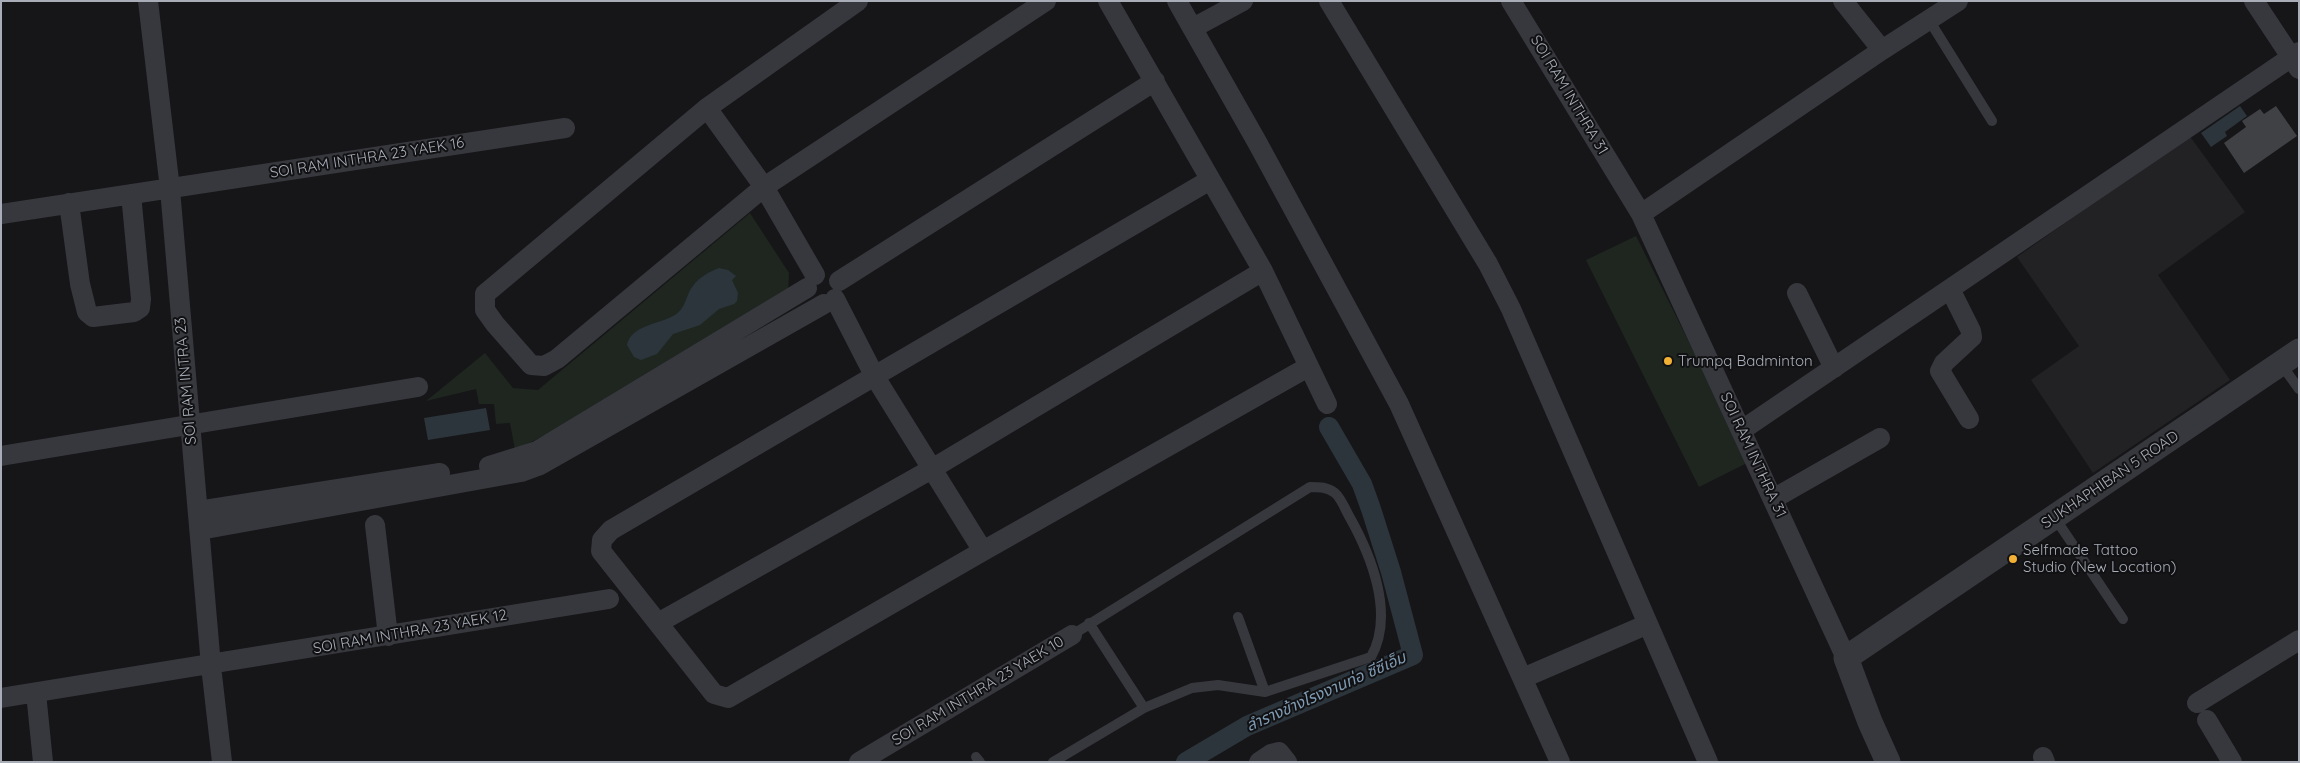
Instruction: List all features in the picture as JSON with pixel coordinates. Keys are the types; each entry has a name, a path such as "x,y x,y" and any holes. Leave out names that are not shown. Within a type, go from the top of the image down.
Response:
{"street":[{"name":"SOI RAM INTRA 23","path":"148,1 170,189 211,666 222,762"},
{"path":"858,1 707,108 485,294 485,310 531,365 544,366 557,359 764,187 1046,1"},
{"path":"1108,1 1263,271 1327,404"},
{"path":"1176,1 1193,28 1399,404 1560,762"},
{"path":"1193,28 1243,1"},
{"path":"1329,1 1488,264 1511,309 1708,762"},
{"path":"1843,1 1882,50"},
{"path":"1641,214 1882,50 1958,1"},
{"path":"1742,430 2296,59 2254,1"},
{"name":"SOI RAM INTHRA 31","path":"1519,4 1641,214 1846,658 1870,722 1888,762"},
{"path":"199,520 521,472 540,465 833,295 1155,81"},
{"path":"707,108 764,187 811,282 815,301 833,295"},
{"name":"SOI RAM INTHRA 23 YAEK 16","path":"1,214 565,128"},
{"path":"1210,180 611,530 602,540 601,551 714,694 728,698 1308,367"},
{"path":"70,202 80,284 87,312 94,317 134,312 140,308 141,299 131,194"},
{"path":"658,623 930,470 1263,271"},
{"path":"199,520 496,465 523,457 595,418 825,272 831,272 833,295 875,377 930,470 983,551"},
{"path":"1950,289 1972,337 1944,363 1940,371 1969,418"},
{"path":"1797,294 1834,368"},
{"name":"SUKHAPHIBAN 5 ROAD","path":"1846,658 2290,357"},
{"path":"1,456 418,387"},
{"path":"1773,499 1880,438"},
{"path":"375,525 388,636"},
{"name":"SOI RAM INTHRA 23 YAEK 12","path":"1,698 211,666 609,599"},
{"path":"1523,678 1648,624"},
{"name":"SOI RAM INTHRA 23 YAEK 10","path":"859,762 1072,635"},
{"path":"2225,759 2202,712 2299,640"},
{"path":"36,693 43,762"},
{"path":"1259,762 1271,754 1279,752 1287,762"}],"lane":[{"path":"1929,20 1992,120"},
{"path":"2290,357 2299,389"},
{"path":"1053,762 1144,708 1192,688 1218,685 1265,692 1371,657 1378,645 1380,629 1379,596 1361,538 1337,494 1324,487 1310,486 1297,492 1072,635"},
{"path":"2055,518 2123,619"},
{"path":"1238,618 1265,692"},
{"path":"1089,623 1144,708"}],"shaded area":[{"path":"2240,106 2247,116 2225,132 2227,136 2211,147 2201,133"},
{"path":"2189,135 2245,212 2158,275 2230,380 2093,473 2031,380 2079,346 2017,257"},
{"path":"750,213 789,273 788,292 561,427 515,450 510,423 496,424 494,404 479,404 476,389 426,401 485,353 513,388 538,390"},
{"name":"Trumpq Badminton","path":"1636,236 1749,462 1699,487 1586,260"},
{"path":"719,268 728,270 736,276 732,280 738,293 737,301 734,304 719,309 700,325 673,334 657,354 641,360 634,357 627,345 634,333 679,312 695,283 704,275"},
{"path":"486,408 490,430 428,440 424,418"}],"building":[{"path":"2276,106 2297,136 2244,173 2224,143 2246,127 2242,121 2260,109 2264,114"}],"waterway":[{"name":"ลำรางข้างโรงงานท่อ ซีซีเอ็ม","path":"1186,762 1247,726 1413,655 1391,572 1362,484 1329,427"}],"place":[{"name":"Trumpq Badminton","path":"1668,361"},
{"name":"Selfmade Tattoo Studio (New Location)","path":"2013,559"}]}
